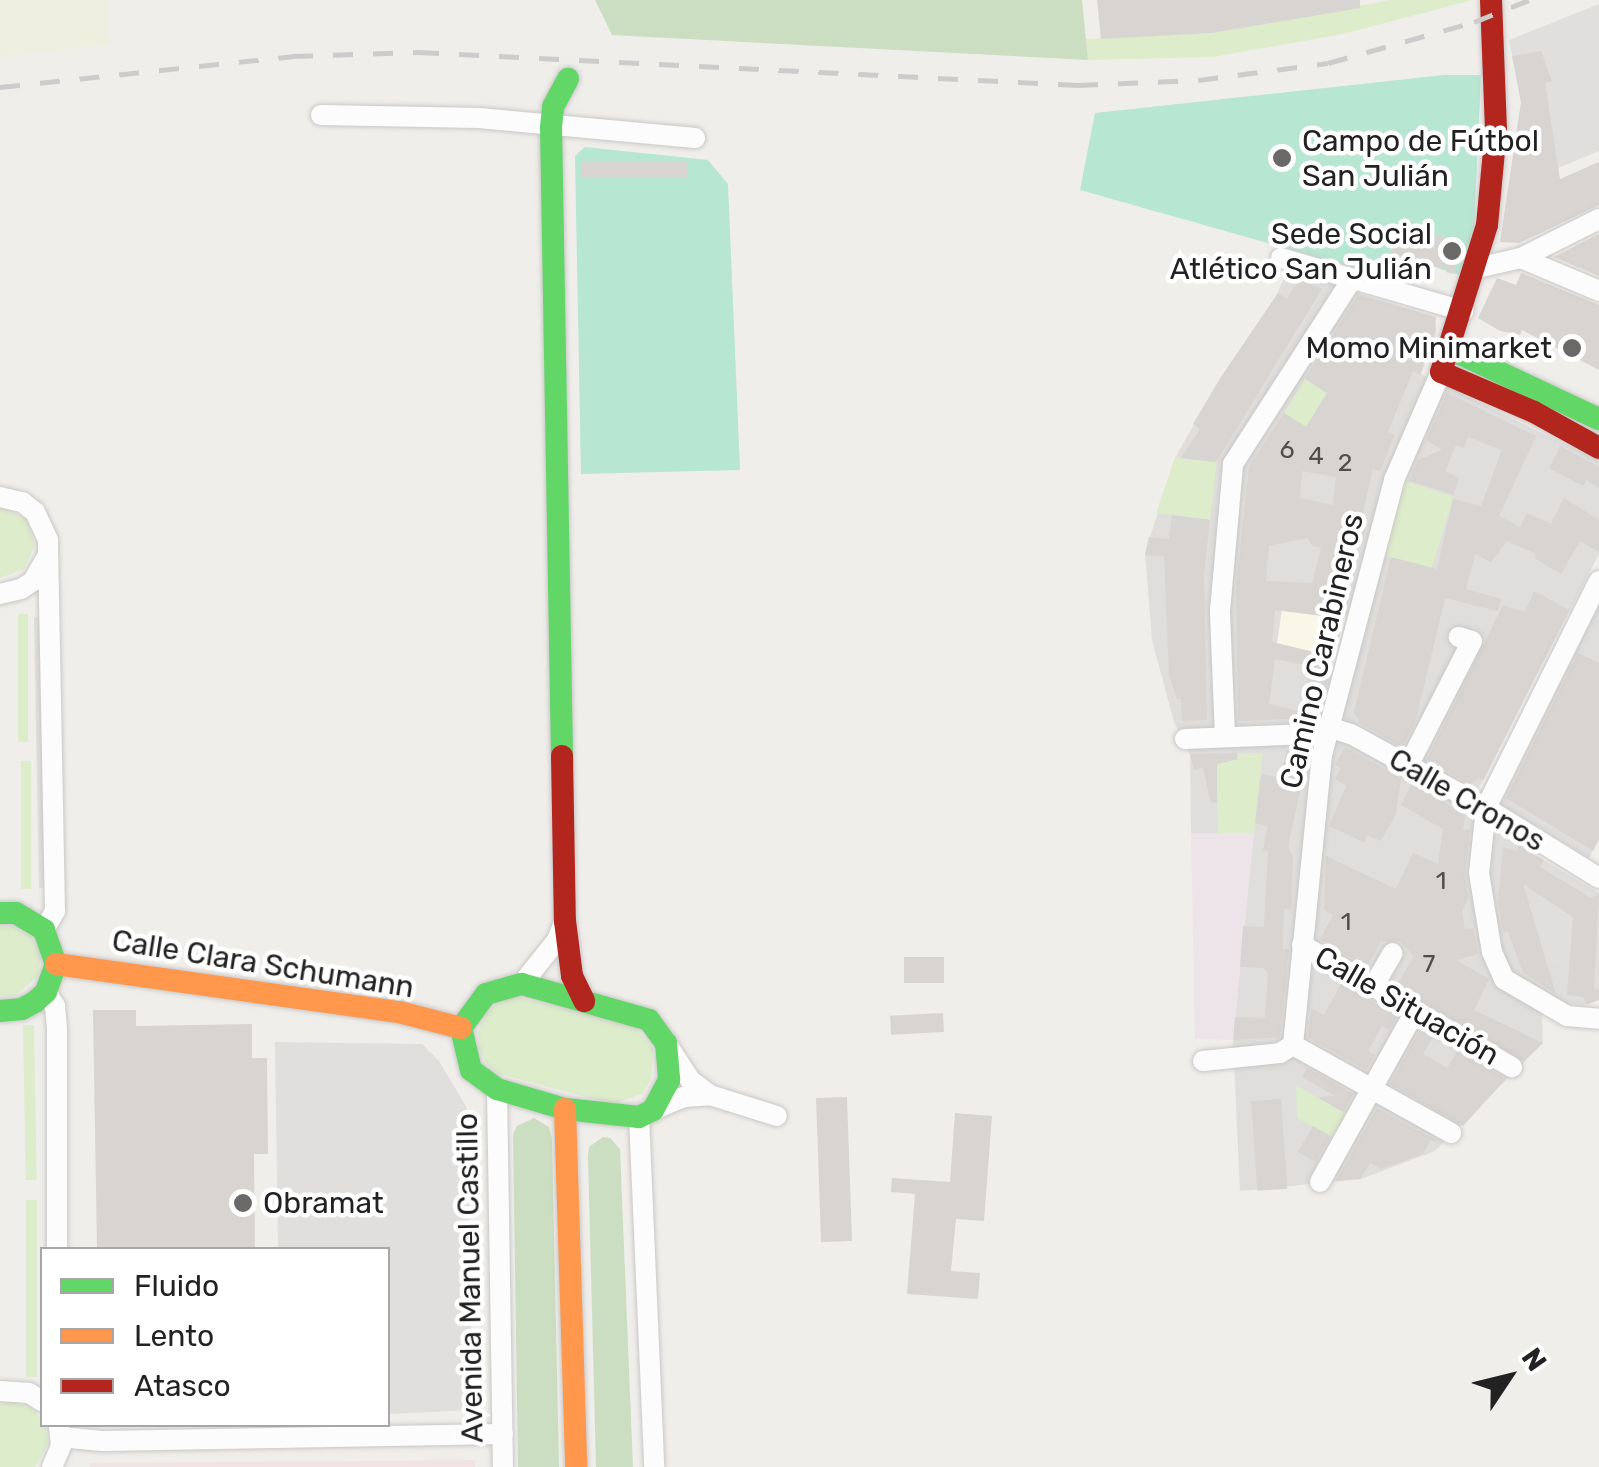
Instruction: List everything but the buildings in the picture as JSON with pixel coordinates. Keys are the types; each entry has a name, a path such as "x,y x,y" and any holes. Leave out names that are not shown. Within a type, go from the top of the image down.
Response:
{"street":[{"name":"Camino Carabineros","path":"1293,1045 1322,755 1394,480 1450,348 1487,225 1496,130 1491,0"},
{"path":"568,79 552,106 551,127 565,921 572,976 584,1002"},
{"path":"321,115 413,114 695,138"},
{"path":"1477,268 1521,258 1599,219"},
{"path":"1281,258 1463,311"},
{"path":"1521,258 1599,291"},
{"path":"1224,737 1220,611 1233,464 1352,278"},
{"path":"1450,348 1599,419"},
{"path":"1441,372 1534,412 1599,448"},
{"path":"0,497 22,502 35,512 48,540 54,911 44,930"},
{"path":"0,594 21,590 33,581 48,555"},
{"path":"1599,581 1486,808 1479,873 1492,952 1504,978 1567,1016 1599,1018"},
{"path":"1408,766 1472,641 1459,637"},
{"path":"1185,739 1309,734 1332,728"},
{"name":"Calle Cronos","path":"1332,728 1486,808 1599,878"},
{"path":"0,913 31,920 44,930 56,964 46,992 22,1009 0,1010"},
{"path":"522,984 557,940 565,921"},
{"name":"Calle Situación","path":"1302,946 1512,1067"},
{"path":"1373,987 1393,953"},
{"name":"Calle Clara Schumann","path":"56,964 399,1012 461,1028"},
{"path":"710,1095 684,1097 646,1113 565,1109 497,1089 470,1070 461,1028 486,994 522,984 649,1020 690,1080 710,1095 778,1116"},
{"path":"46,992 55,1006 58,1027 57,1247"},
{"path":"1320,1182 1415,1011"},
{"path":"654,1467 646,1113 669,1080 666,1043"},
{"path":"1203,1061 1280,1053 1293,1045 1451,1133"},
{"name":"Avenida Manuel Castillo","path":"497,1089 503,1467"},
{"path":"565,1109 576,1467"},
{"path":"0,1391 14,1390 40,1400"},
{"path":"54,1466 60,1431 102,1440 502,1434"}],"shaded area":[{"path":"1599,4 1599,151 1558,168 1546,96 1521,101 1509,40"},
{"path":"1287,271 1436,317 1436,334 1421,374 1599,461 1599,554 1465,814 1599,893 1599,999 1588,1005 1556,1003 1542,1010 1543,1043 1435,1151 1361,1179 1240,1191 1233,1040 1253,834 1191,833 1190,754 1174,722 1152,640 1145,553 1175,458 1221,377 1271,308"},
{"path":"1286,582 1333,614 1346,617 1333,669 1311,664 1313,652 1277,644"},
{"path":"1599,604 1599,839 1589,858 1500,805"},
{"path":"34,617 40,617 44,888 39,888"},
{"path":"1191,833 1254,833 1233,1040 1195,1039"},
{"path":"1539,895 1573,917 1569,971 1544,960 1531,925"},
{"path":"275,1042 422,1044 439,1061 467,1108 473,1410 390,1414 390,1247 278,1247"},
{"path":"475,1460 475,1467 90,1467 90,1463"}],"green space":[{"path":"0,0 109,0 110,44 0,57"},
{"path":"595,0 1082,0 1088,60 612,35"},
{"path":"1391,0 1473,0 1343,34 1213,57 1088,60 1086,39 1212,33"},
{"name":"Campo de Fútbol San Julián","path":"1444,75 1481,75 1474,229 1462,276 1432,266 1393,262 1382,269 1363,270 1080,190 1095,113"},
{"path":"585,147 708,160 728,184 740,470 581,474 575,156"},
{"path":"1305,379 1338,400 1317,434 1284,413"},
{"path":"1175,458 1217,462 1210,520 1156,513"},
{"path":"1404,481 1454,496 1431,570 1381,555"},
{"path":"0,507 27,519 35,545 24,569 0,578"},
{"path":"18,614 28,614 28,742 18,742"},
{"path":"1216,753 1263,753 1254,833 1218,833"},
{"path":"21,761 31,761 31,889 21,889"},
{"path":"0,926 14,927 32,937 41,955 38,976 15,996 0,996"},
{"path":"514,996 634,1026 653,1049 651,1079 642,1094 613,1104 499,1074 487,1065 479,1049 478,1032 485,1015 500,1000"},
{"path":"23,1025 34,1025 37,1180 26,1180"},
{"path":"1296,1085 1350,1116 1337,1139 1297,1118"},
{"path":"534,1118 549,1127 552,1138 559,1467 518,1467 513,1134 517,1126"},
{"path":"603,1137 610,1138 620,1149 633,1467 596,1467 588,1156 589,1147"},
{"path":"26,1200 37,1200 37,1377 26,1377"},
{"path":"13,1401 32,1408 40,1418 40,1427 46,1427 48,1444 35,1467 0,1467 0,1404"}],"railway":[{"path":"0,87 293,56 419,52 1078,85 1198,80 1328,63 1474,22 1529,0"}],"traffic: fast":[{"path":"562,756 551,127 553,107 568,79"},
{"path":"1450,349 1599,419"},
{"path":"0,913 16,913 44,930 56,964 46,992 35,1002 22,1009 0,1011"},
{"path":"522,984 649,1020 666,1043 669,1080 653,1110 639,1117 565,1109 497,1089 471,1070 461,1028 486,994 522,984"}],"traffic: slow":[{"path":"56,964 399,1012 461,1028"},
{"path":"565,1109 576,1467"}],"traffic: jam":[{"path":"1491,0 1496,130 1487,225 1441,372 1534,412 1599,448"},
{"path":"562,756 565,921 572,976 584,1001"}],"place":[{"name":"Campo de Fútbol San Julián","path":"1282,158"},
{"name":"Sede Social Atlético San Julián","path":"1452,251"},
{"name":"Momo Minimarket","path":"1572,348"},
{"name":"Obramat","path":"243,1203"}]}
